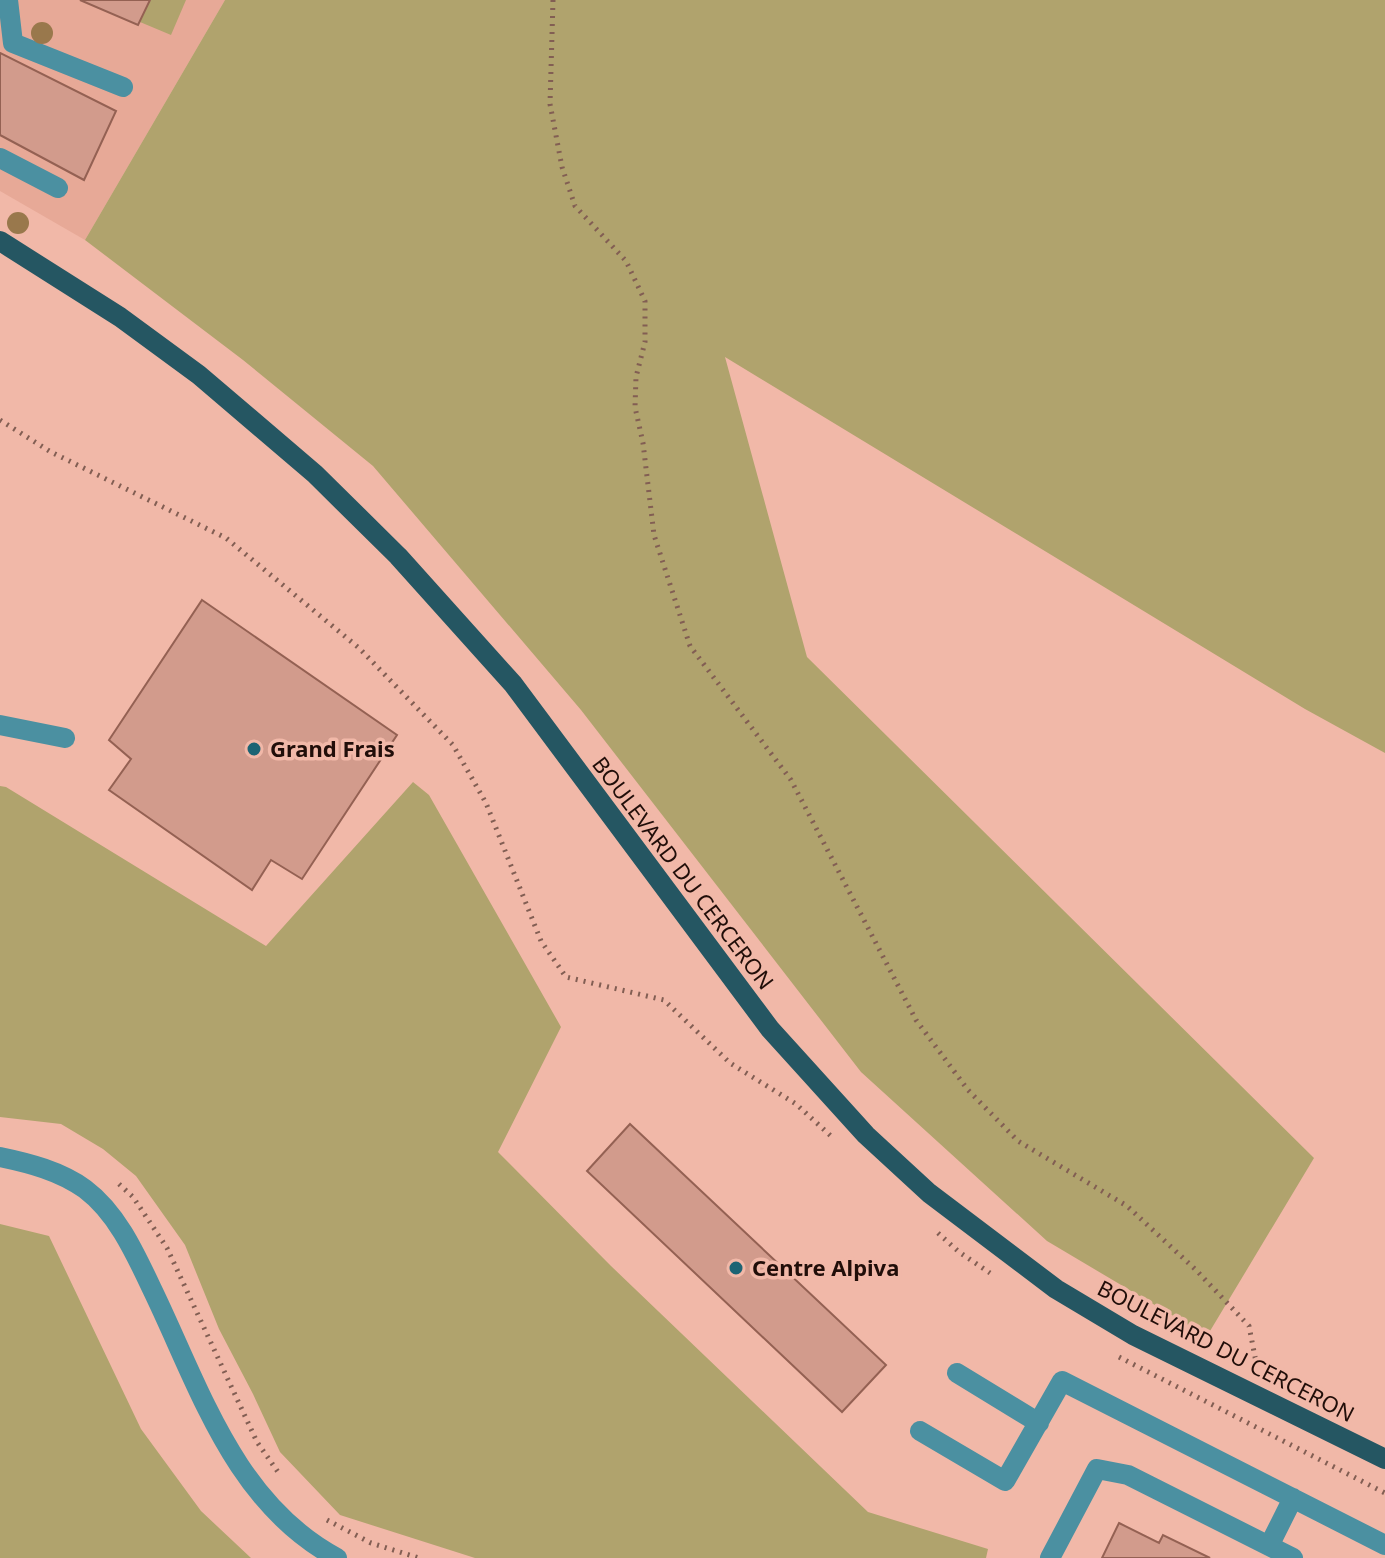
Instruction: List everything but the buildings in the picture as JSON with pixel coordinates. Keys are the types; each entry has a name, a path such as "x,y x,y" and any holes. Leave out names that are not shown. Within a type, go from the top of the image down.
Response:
{"main road":[{"name":"BOULEVARD DU CERCERON","path":"0,241 120,317 199,375 315,474 398,556 513,684 770,1029 866,1135 929,1193 1056,1289 1133,1335 1385,1459"}],"street":[{"path":"8,0 7,42 123,87"},
{"path":"0,158 58,188"},
{"path":"0,725 65,738"},
{"path":"0,1157 53,1172 85,1189 106,1211 131,1243 212,1417 241,1469 284,1522 313,1545 337,1558"},
{"path":"957,1373 1039,1423"},
{"path":"920,1431 1005,1481 1062,1381 1385,1545"},
{"path":"1050,1558 1097,1469 1128,1475 1293,1558"},
{"path":"1269,1546 1293,1498"}],"path":[{"path":"553,0 550,104 562,167 575,206 626,261 645,301 645,342 636,377 635,407 643,443 654,535 690,646 791,780 916,1020 968,1090 1018,1141 1127,1206 1196,1270 1249,1326 1256,1362 1246,1391"},
{"path":"0,420 51,452 226,538 359,648 453,745 486,803 541,941 566,977 664,1000 730,1063 796,1104 842,1146"},
{"path":"110,1177 133,1197 167,1248 257,1442 286,1483"},
{"path":"936,1231 959,1252 997,1277"},
{"path":"1112,1353 1385,1493"},
{"path":"319,1515 371,1543 419,1558"}],"shaded area":[{"path":"0,0 225,0 85,240 0,191"},
{"path":"150,0 186,0 171,35 140,22"},
{"path":"225,0 1385,0 1385,753 1305,709 725,357 807,657 1314,1158 1207,1336 1047,1241 861,1072 581,710 373,466 243,360 85,240"},
{"path":"413,782 429,795 561,1027 498,1152 611,1266 868,1512 988,1549 986,1558 475,1558 340,1515 280,1452 219,1329 185,1245 136,1176 103,1149 61,1124 0,1117 0,786 266,946"},
{"path":"0,1224 49,1236 141,1429 201,1511 251,1558 0,1558"}],"place":[{"name":"Grand Frais","path":"254,749"},
{"name":"Centre Alpiva","path":"736,1268"}]}
